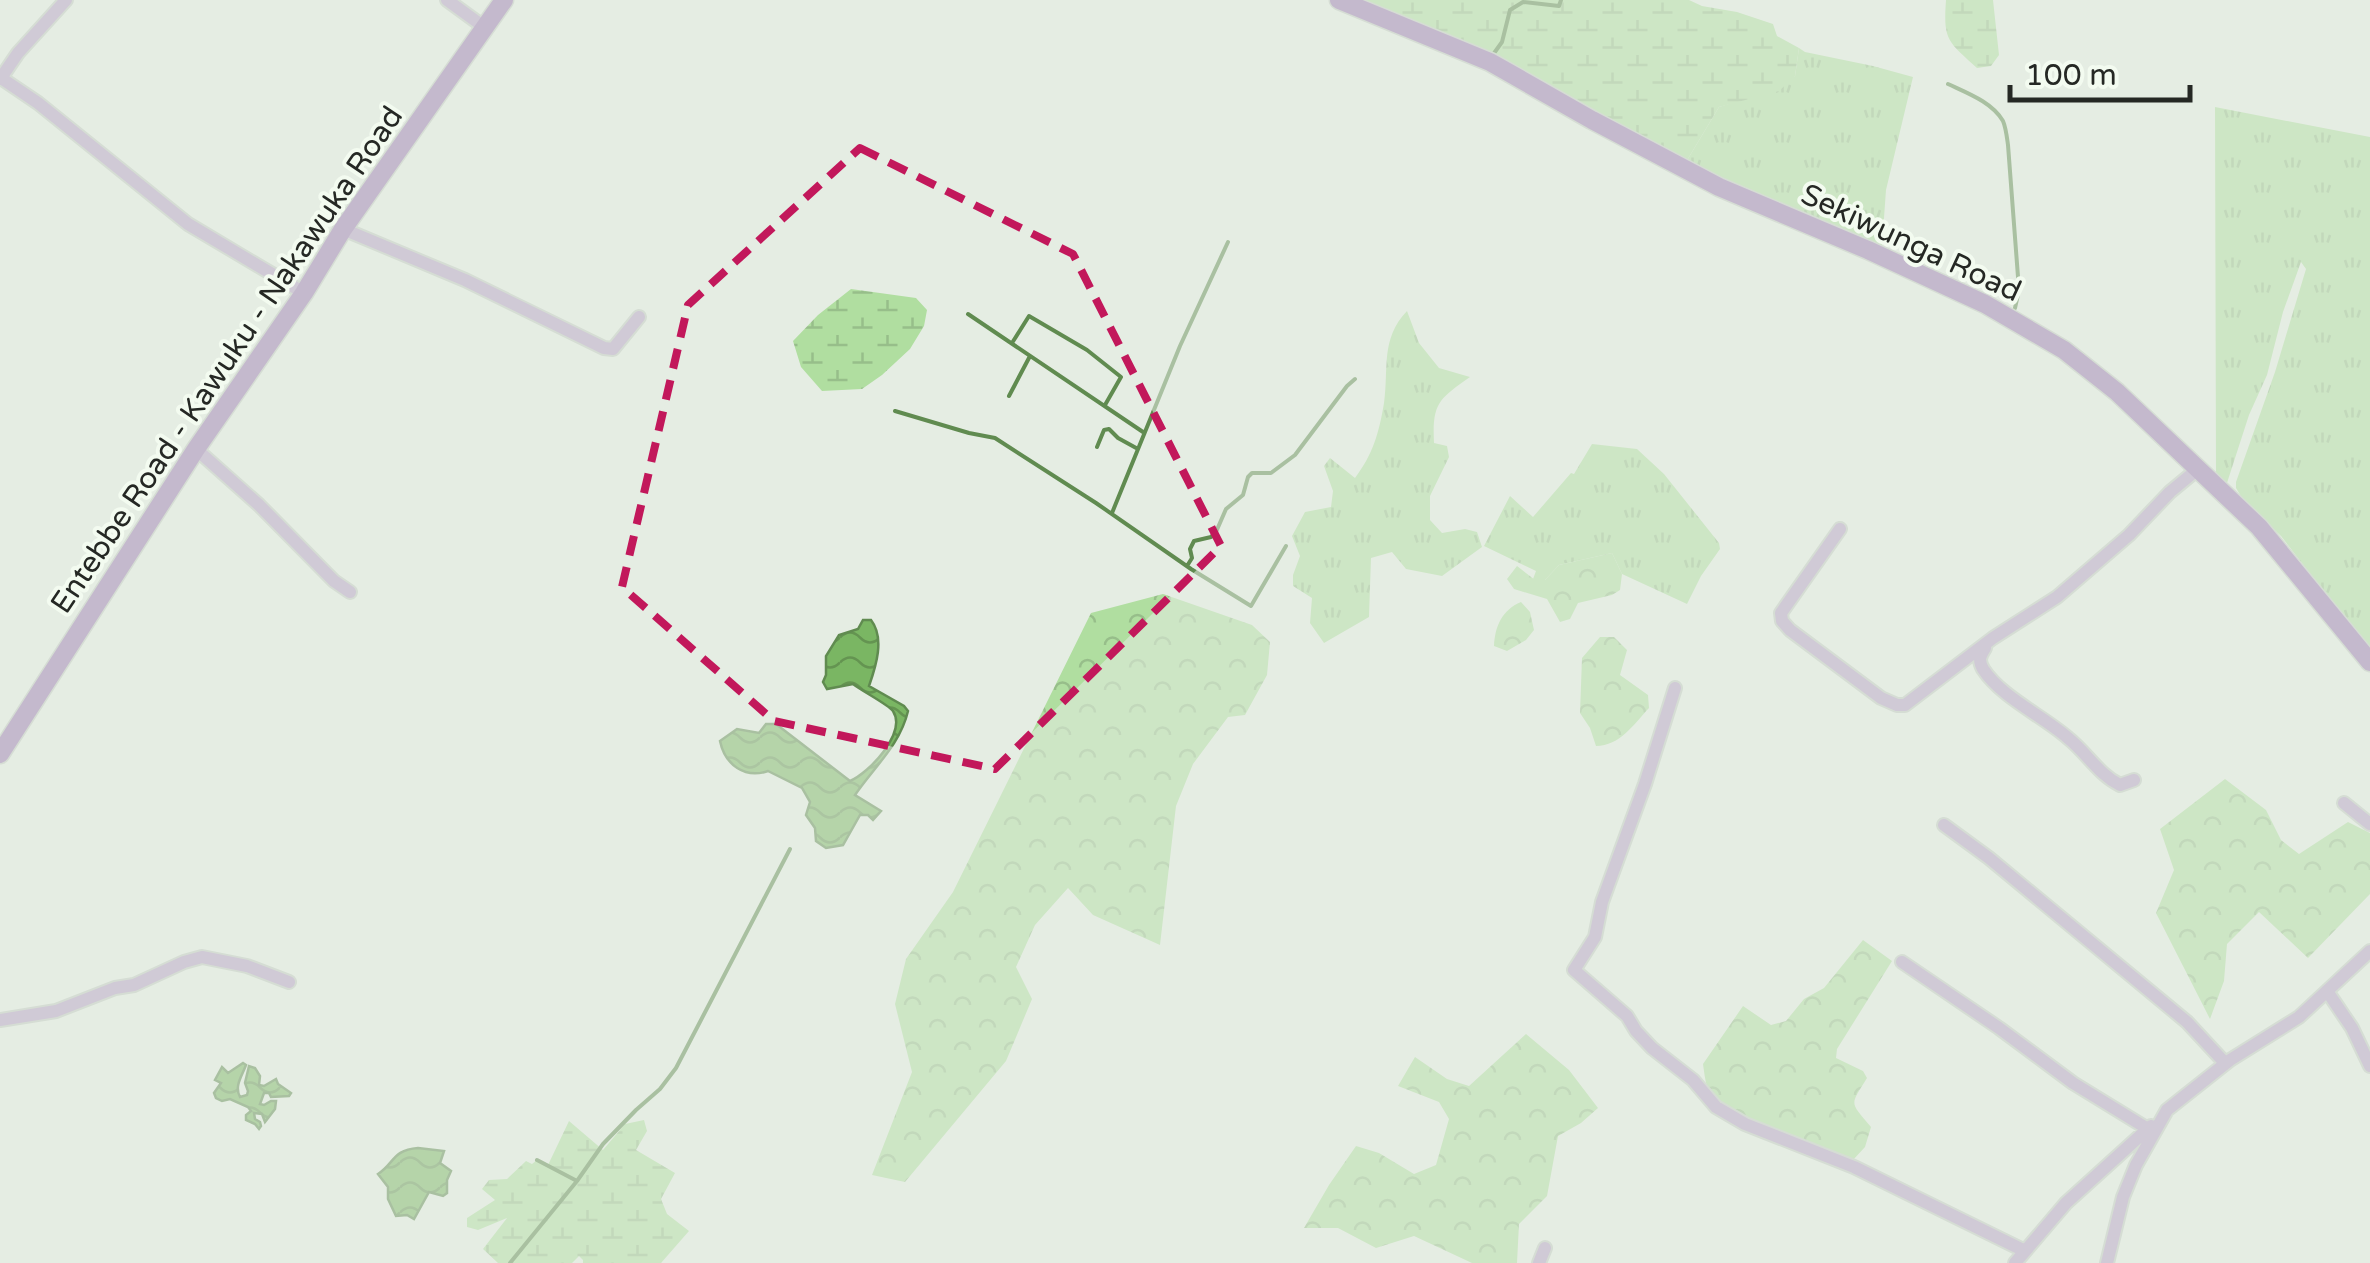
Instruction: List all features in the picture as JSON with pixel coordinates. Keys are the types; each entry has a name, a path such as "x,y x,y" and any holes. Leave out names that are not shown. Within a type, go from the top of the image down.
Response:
{"main road":[{"name":"Entebbe Road - Kawuku - Nakawuka Road","path":"0,754 343,229 504,0"},
{"name":"Sekiwunga Road","path":"1339,0 1490,62 1719,187 1868,250 1985,304 2041,335 2087,366 2199,468 2280,551 2370,662"}],"street":[{"path":"66,0 18,53 1,79 38,103 188,224 304,293"},
{"path":"447,0 484,28"},
{"path":"343,229 464,280 604,348 613,348 638,317"},
{"path":"196,449 350,592"},
{"path":"1840,529 1781,613 1782,621 1856,680 1889,702 1904,704 1992,638 2056,597 2130,535 2199,468"},
{"path":"1992,638 1979,659 1994,682 2068,737 2113,781 2120,785 2134,780"},
{"path":"1675,688 1646,784 1602,902 1595,937 1574,970 1627,1016 1636,1032 1679,1068 1716,1107 1745,1124 1854,1168 2025,1251"},
{"path":"2344,803 2370,824"},
{"path":"1944,826 1989,858 2188,1022 2226,1064"},
{"path":"2015,1263 2066,1203 2167,1110 2226,1064 2299,1017 2370,951"},
{"path":"0,1020 56,1011 202,957 264,971 290,982"},
{"path":"1902,962 2073,1083 2148,1129"},
{"path":"2327,992 2352,1028 2370,1066"},
{"path":"2107,1263 2123,1197 2167,1110"},
{"path":"1538,1263 1545,1248"}],"highlighted area":[{"path":"860,148 1073,254 1221,546 995,769 774,721 622,587 688,305"}],"green space":[{"path":"1355,0 1689,0 1773,24 1777,36 1799,48 1795,76 1779,91 1719,107 1686,162"},
{"path":"1946,0 1993,0 1999,55 1991,66 1977,68 1954,45 1947,32"},
{"path":"1799,48 1913,77 1886,190 1882,246 1686,162 1719,107 1795,76"},
{"path":"2215,107 2370,137 2370,651 2281,536 2245,503 2236,488 2306,269 2301,262 2267,375 2249,415 2226,486 2216,475"},
{"path":"851,289 916,298 927,310 924,326 910,349 862,389 822,391 801,367 793,341"},
{"path":"1407,311 1419,343 1439,368 1470,377 1444,397 1436,410 1434,443 1447,446 1449,457 1430,496 1430,520 1442,533 1465,529 1477,532 1482,547 1442,576 1406,569 1392,552 1371,558 1369,617 1324,643 1310,623 1312,598 1293,586 1300,556 1292,536 1305,512 1331,507 1333,491 1324,466 1330,458 1355,478 1366,460 1382,414 1389,343"},
{"path":"1592,444 1637,449 1664,474 1719,543 1720,549 1687,604 1622,574 1612,553 1559,565 1545,580 1535,581 1536,571 1484,546 1510,496 1533,517 1574,474"},
{"path":"1612,553 1622,574 1620,590 1578,603 1570,619 1560,622 1547,599 1514,589 1507,579 1517,566 1535,580 1545,580 1559,565"},
{"path":"1163,594 1252,625 1270,642 1267,675 1245,715 1228,717 1193,764 1176,806 1160,945 1093,915 1068,888 1035,925 1016,967 1032,999 1006,1061 905,1182 872,1175 912,1072 895,1004 906,959 953,892 1091,613"},
{"path":"1521,602 1530,612 1534,630 1507,651 1494,646 1501,620"},
{"path":"1600,637 1614,637 1627,650 1620,675 1648,695 1649,708 1619,738 1596,746 1580,713 1582,658"},
{"path":"2225,779 2266,810 2281,840 2299,854 2348,822 2370,833 2370,894 2308,958 2259,912 2227,944 2224,981 2210,1019 2156,913 2174,870 2160,829"},
{"path":"1863,940 1892,961 1837,1049 1836,1058 1863,1071 1867,1078 1854,1103 1871,1127 1865,1147 1853,1160 1773,1130 1731,1109 1707,1087 1703,1064 1743,1006 1771,1025 1786,1021 1804,999 1824,988"},
{"path":"1526,1034 1569,1070 1598,1108 1558,1136 1547,1196 1519,1224 1517,1263 1472,1263 1414,1236 1376,1248 1338,1228 1304,1228 1356,1146 1379,1153 1414,1174 1436,1165 1449,1119 1439,1102 1398,1086 1415,1057 1447,1079 1469,1086"},
{"path":"644,1120 647,1131 636,1150 675,1173 661,1199 667,1214 689,1231 661,1263 583,1263 579,1256 572,1263 498,1263 483,1249 507,1218 478,1230 467,1227 467,1218 495,1200 482,1189 489,1180 507,1179 526,1161 548,1165 569,1121 603,1150 625,1124"}],"water":[{"path":"863,620 871,620 878,635 869,686 908,711 893,745 855,795 881,811 873,820 860,815 843,845 826,848 816,841 815,828 806,815 810,802 802,788 768,771 752,773 737,768 726,757 720,741 737,729 759,733 766,724 776,724 850,781 867,770 891,741 896,720 893,711 853,684 827,689 823,682 826,656 839,635 858,629"},
{"path":"243,1063 246,1065 238,1085 240,1097 247,1095 249,1066 260,1076 259,1085 276,1079 291,1093 271,1097 264,1093 260,1104 276,1101 275,1109 265,1122 262,1114 254,1113 260,1122 259,1129 246,1120 251,1111 248,1107 230,1099 222,1101 214,1093 221,1083 215,1080 222,1067 228,1073"},
{"path":"418,1148 444,1151 440,1163 451,1171 447,1193 443,1196 429,1192 414,1219 396,1216 388,1199 388,1187 378,1174 398,1154"}],"waterway":[{"path":"1492,56 1502,42 1510,10 1523,2 1559,6 1561,0"},
{"path":"1948,84 1986,103 2004,124 2019,290 2015,308"},
{"path":"1112,513 1180,346 1228,242"},
{"path":"968,314 1143,432"},
{"path":"1012,343 1029,316 1087,350 1121,377 1105,405"},
{"path":"1009,396 1030,356"},
{"path":"1187,566 1194,541 1216,532 1226,509 1243,495 1248,477 1252,473 1271,473 1295,455 1355,379"},
{"path":"895,411 995,438 1251,606 1286,546"},
{"path":"1097,447 1104,430 1109,429 1138,449"},
{"path":"510,1263 603,1144 660,1089 676,1068 790,849"},
{"path":"537,1160 577,1181"}]}
